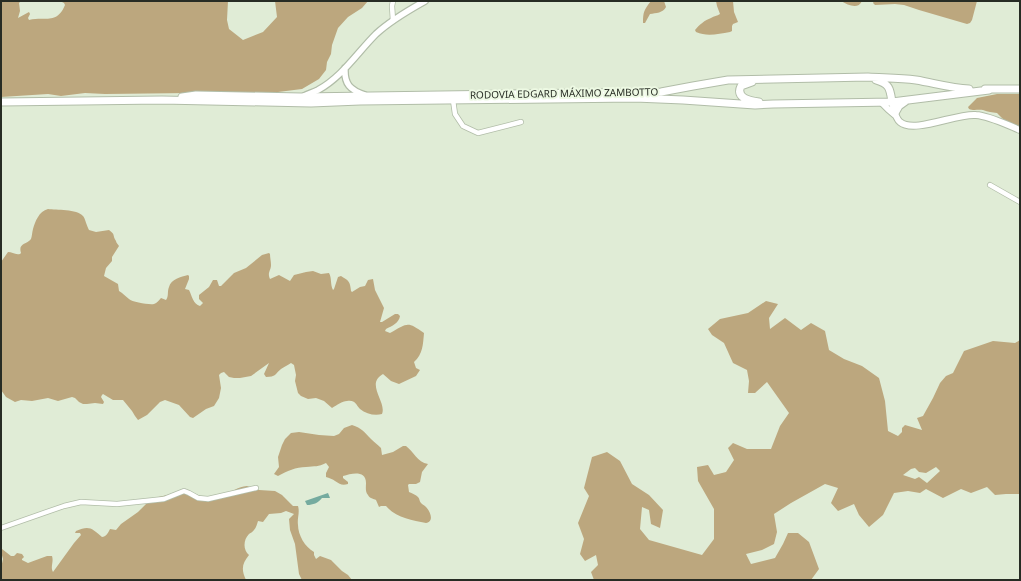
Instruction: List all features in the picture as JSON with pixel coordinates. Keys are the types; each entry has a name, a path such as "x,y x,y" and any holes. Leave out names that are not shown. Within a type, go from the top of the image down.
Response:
{"main road":[{"name":"RODOVIA EDGARD MÁXIMO ZAMBOTTO","path":"162,100 196,96 301,97 661,92 728,80 868,77 915,80 958,89 1020,89"},
{"path":"868,77 888,85 895,114 898,120 909,126 916,126 961,116 976,115 984,116 1020,130"},
{"path":"764,80 744,84 739,89 739,92 741,96 745,98 773,104"},
{"name":"RODOVIA EDGARD MÁXIMO ZAMBOTTO","path":"1,102 162,100 311,103 360,101 635,98 754,105 882,103 989,90"},
{"path":"895,114 899,106 906,101"},
{"path":"882,103 888,110 895,114"}],"street":[{"path":"392,21 393,1"},
{"path":"301,97 327,84 345,68 375,35 392,21 425,1"},
{"path":"345,68 346,81 348,85 356,92 367,96"},
{"path":"453,100 455,114 463,126 478,133 521,122"},
{"path":"990,185 1020,202"},
{"path":"1,528 64,506 81,502 117,504 141,502 164,499 184,491 198,498 208,499 256,488"}],"shaded area":[{"path":"1,1 21,1 19,3 20,11 18,18 29,12 29,20 50,18 58,15 65,5 60,1 228,1 227,20 229,29 243,40 263,32 277,17 275,1 368,1 362,8 348,17 338,28 332,45 331,54 327,62 326,70 319,79 302,89 241,94 85,93 61,96 48,94 1,97"},
{"path":"651,1 664,1 666,7 661,12 650,14 645,23 643,23 644,11"},
{"path":"716,1 733,1 734,12 738,22 733,24 732,31 730,32 708,35 696,32 695,30 702,23 720,14"},
{"path":"841,1 862,1 860,4 855,6"},
{"path":"874,1 977,1 972,20 967,24 904,5 875,5 873,3"},
{"path":"997,94 1020,94 1020,129 1004,120 997,113 971,110 968,107 977,98"},
{"path":"48,209 76,212 83,216 89,230 96,232 109,230 112,233 119,246 112,257 112,261 106,268 104,276 118,284 119,291 129,299 141,303 154,304 161,298 166,300 170,284 177,279 188,275 189,279 185,289 189,290 194,302 200,306 203,303 199,299 199,295 209,287 213,280 217,280 219,286 221,286 234,273 246,268 262,255 269,253 271,264 269,275 270,279 279,275 290,281 294,275 306,272 313,271 321,274 329,273 333,290 338,277 341,276 349,282 352,292 365,286 368,280 373,279 375,290 384,308 380,322 395,314 400,316 397,322 385,331 390,333 404,325 411,325 424,333 421,352 414,362 416,368 420,370 416,376 399,384 391,381 383,374 378,378 376,388 383,409 382,414 379,415 365,412 352,401 340,403 332,408 324,401 316,398 308,399 301,396 298,393 295,381 296,375 294,365 291,363 275,375 269,377 266,377 264,374 269,363 251,376 234,378 229,377 224,372 221,373 219,375 221,388 219,398 214,406 206,409 193,418 190,417 179,405 165,400 160,402 147,415 138,420 123,400 113,400 103,394 101,397 104,402 103,404 83,404 72,397 58,401 48,398 32,401 21,400 15,402 6,397 1,390 1,262 8,252 17,254 21,253 21,247 31,239 38,217 42,212"},
{"path":"766,301 778,304 769,318 770,329 785,318 801,330 811,323 825,331 829,350 844,359 862,366 879,378 885,401 888,431 898,436 902,432 902,428 905,425 922,430 917,418 923,416 940,383 946,376 953,373 964,351 993,341 1015,343 1020,340 1020,494 995,495 987,487 971,493 961,489 943,498 926,489 920,493 908,491 894,493 883,515 869,527 859,515 854,504 838,511 831,503 838,488 825,484 774,514 777,532 774,544 762,550 746,554 751,564 775,558 788,533 798,533 809,542 819,569 811,580 594,580 591,572 598,565 596,555 585,561 580,554 584,539 578,523 589,496 584,488 592,457 607,452 620,461 632,484 649,495 663,510 660,528 651,524 649,510 642,507 640,529 649,540 702,555 714,539 714,509 698,481 697,467 708,465 714,475 726,472 734,460 728,448 733,443 747,449 771,449 780,426 789,413 767,382 755,393 748,393 749,381 747,370 733,363 724,343 712,335 708,329 720,319 748,313","holes":["936,467 940,471 927,483 919,477 915,479 903,475 915,468 919,472 926,473"]},
{"path":"352,425 363,430 381,448 382,455 406,446 418,459 428,464 422,472 420,482 408,485 409,492 418,497 420,502 429,511 431,519 429,522 426,523 404,518 394,513 386,506 379,507 376,500 369,497 367,494 365,479 361,474 354,473 343,476 343,478 348,482 348,484 344,485 326,477 329,467 326,463 319,466 302,467 278,476 274,474 279,467 278,457 282,445 291,433 299,432 334,436 339,434 344,428"},
{"path":"247,486 259,490 275,491 282,495 293,506 298,506 298,529 305,544 314,552 316,559 320,556 331,560 352,580 302,580 299,574 295,544 290,530 289,519 294,514 286,511 269,514 263,522 258,521 255,529 247,536 245,548 249,555 245,561 243,570 246,580 2,580 2,549 11,556 14,556 17,553 22,554 24,557 22,560 28,563 47,556 52,556 53,572 81,535 80,533 75,533 76,531 84,528 90,528 103,537 110,529 116,530 121,524 154,498 185,491 205,498 219,494 225,496 241,487"}],"water":[{"path":"328,493 330,498 322,498 313,504 307,505 305,501"}]}
